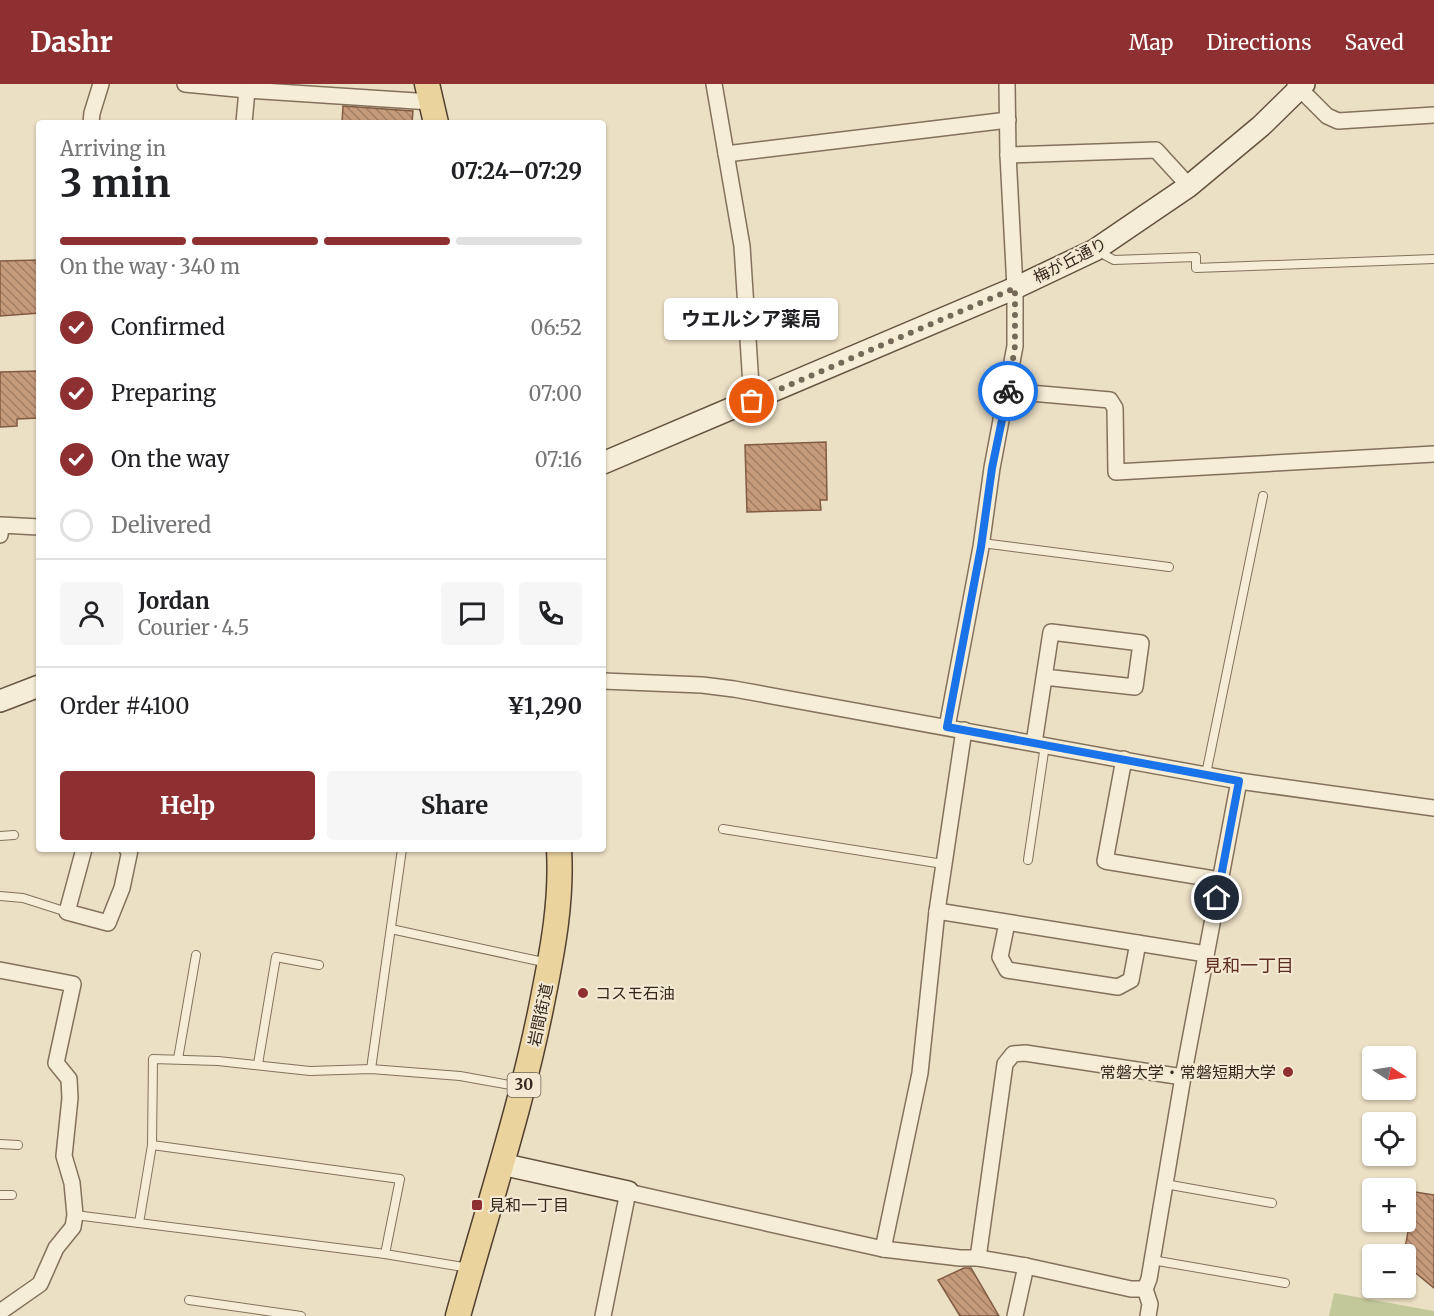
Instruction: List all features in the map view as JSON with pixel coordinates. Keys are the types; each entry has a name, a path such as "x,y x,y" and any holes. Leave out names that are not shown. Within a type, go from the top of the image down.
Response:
{"main road":[{"name":"岩間街道","path":"458,1316 523,1087 550,963 559,905 559,852"}],"street":[{"path":"91,120 101,84"},
{"path":"185,84 431,103"},
{"path":"714,84 742,246 752,401"},
{"path":"947,727 982,543 992,468 1015,346 1007,84"},
{"path":"1300,85 1327,116 1338,121 1434,115"},
{"name":"梅が丘通り","path":"606,463 1015,288 1095,250 1190,186 1261,126 1300,85"},
{"path":"244,120 247,90"},
{"path":"726,154 1008,120"},
{"path":"1008,154 1156,150 1190,186"},
{"path":"1008,391 1110,400 1115,408 1116,472 1434,454"},
{"path":"0,535 1,525 36,527"},
{"path":"1040,744 1044,677 1051,632 1142,643 1135,687 1044,677"},
{"path":"606,681 702,685 734,689 1239,781 1434,808"},
{"path":"0,701 36,687"},
{"path":"883,1250 920,1073 937,910 964,730"},
{"path":"1124,759 1105,861 1221,880"},
{"path":"1148,1316 1150,1304 1144,1289 1149,1279 1183,1077 1239,781"},
{"path":"83,852 67,912 108,923 122,888 130,852"},
{"path":"937,910 1206,954"},
{"path":"1007,923 1000,957 1008,970 1118,987 1131,980 1138,943"},
{"path":"0,970 73,984 56,1063 69,1079 70,1098 64,1156 72,1183 75,1215 73,1227 56,1248 40,1284 2,1313"},
{"path":"978,1258 1005,1064 1012,1054 1025,1053 1183,1077"},
{"path":"501,1164 883,1250 978,1258 1131,1289 1144,1289"},
{"path":"603,1316 628,1192"},
{"path":"1015,1316 1026,1266"}],"lane":[{"path":"1095,250 1114,260 1196,257 1196,268 1434,259"},
{"path":"1206,774 1263,496"},
{"path":"982,543 1169,567"},
{"path":"1028,860 1040,744"},
{"path":"723,829 943,864"},
{"path":"0,836 14,835"},
{"path":"371,1069 402,852"},
{"path":"0,896 23,898 67,912"},
{"path":"391,929 550,963"},
{"path":"178,1059 196,956"},
{"path":"258,1064 276,957 319,965"},
{"path":"139,1223 152,1145 153,1059 258,1064 310,1071 371,1069 460,1076 523,1087"},
{"path":"0,1144 18,1145"},
{"path":"152,1145 400,1179 385,1254"},
{"path":"1165,1184 1272,1203"},
{"path":"0,1195 12,1196"},
{"path":"75,1215 385,1254 471,1268"},
{"path":"1152,1260 1285,1283"},
{"path":"189,1300 301,1316"}],"green space":[{"path":"1334,1293 1434,1311 1434,1316 1329,1316"}],"building":[{"path":"343,106 413,111 412,120 342,120"},
{"path":"36,260 36,313 0,316 0,261"},
{"path":"36,371 36,418 17,419 17,426 0,427 0,372"},
{"path":"826,442 827,500 820,500 821,510 747,512 745,445"},
{"path":"1416,1192 1434,1195 1434,1288 1416,1273 1416,1244 1406,1244 1408,1232 1416,1232"},
{"path":"964,1268 971,1268 999,1316 960,1316 938,1280"}],"way so far":[{"path":"752,401 1015,288 1015,346 1008,391"}],"place":[{"name":"ウエルシア薬局","path":"752,401"},
{"name":"コスモ石油","path":"583,993"},
{"name":"常磐大学・常磐短期大学","path":"1288,1072"},
{"name":"見和一丁目","path":"477,1205"}],"district":[{"name":"見和一丁目","path":"1249,966"}],"route":[{"path":"1008,391 992,468 981,547 947,727 1239,781 1217,898"}]}
